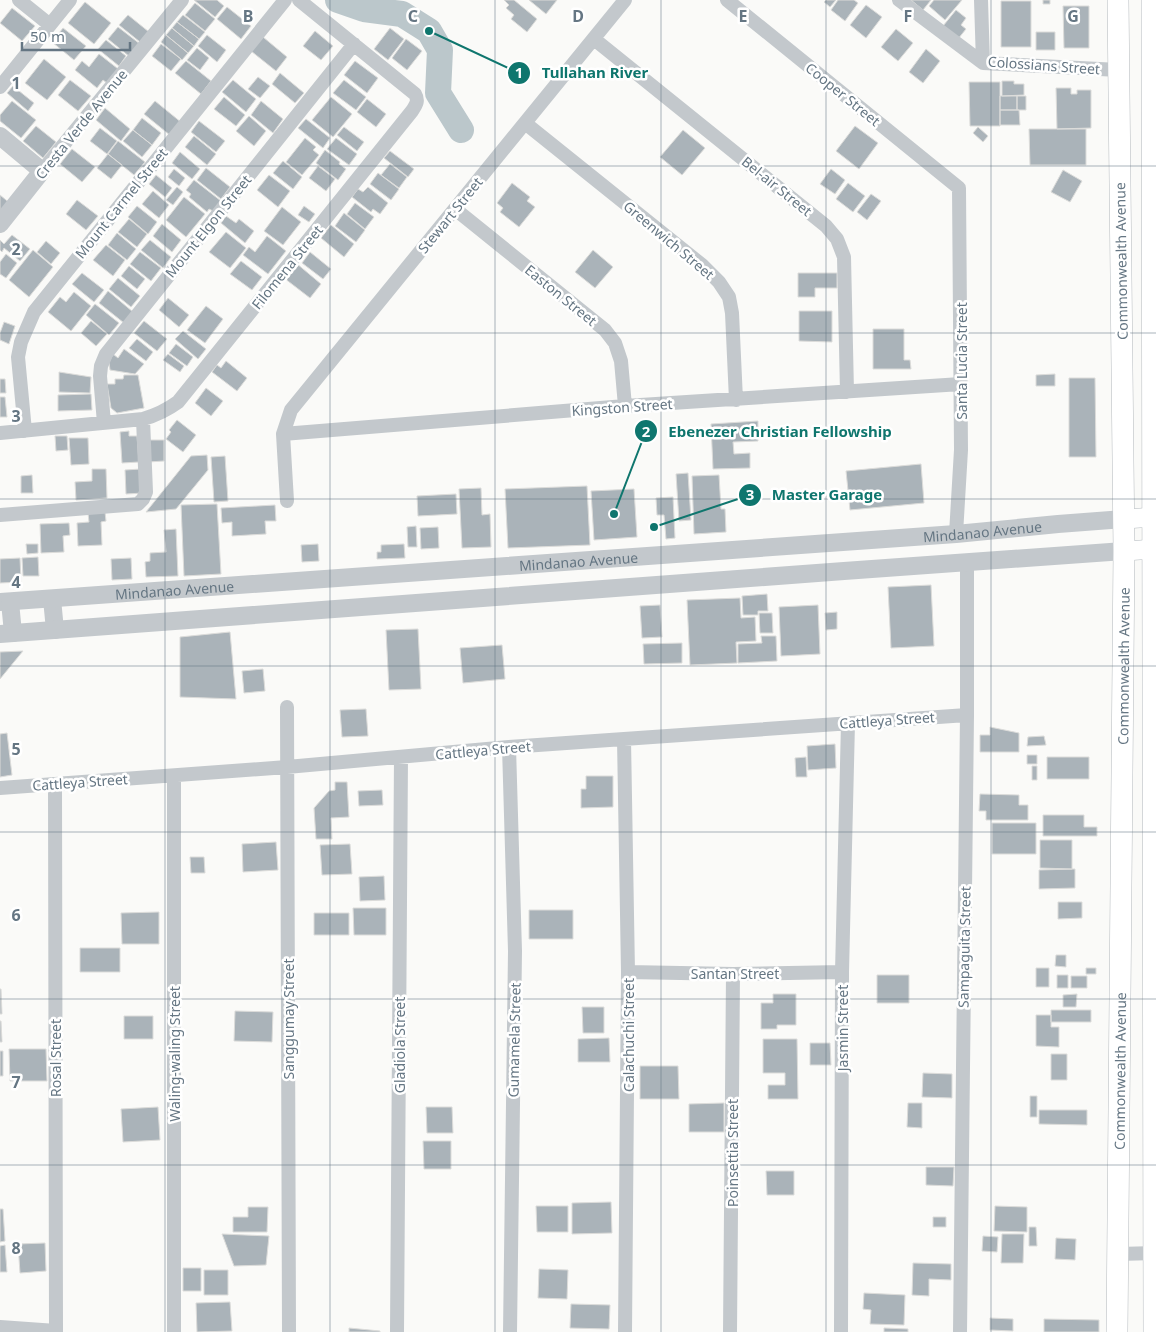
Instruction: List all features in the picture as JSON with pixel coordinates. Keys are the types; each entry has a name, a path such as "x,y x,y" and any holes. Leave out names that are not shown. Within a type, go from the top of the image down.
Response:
{"main road":[{"name":"Commonwealth Avenue","path":"1118,0 1124,520 1118,1332"},
{"name":"Commonwealth Avenue","path":"1152,0 1154,1332"},
{"name":"Mindanao Avenue","path":"1124,520 1154,517"},
{"path":"1124,551 1154,549"}],"street":[{"path":"19,0 50,25"},
{"path":"0,87 70,0"},
{"name":"Cresta Verde Avenue","path":"0,224 182,0"},
{"name":"Mount Carmel Street","path":"25,430 18,357 21,342 34,312 285,0"},
{"path":"300,0 354,44"},
{"name":"Stewart Street","path":"283,434 291,410 625,0"},
{"name":"Cooper Street","path":"728,0 959,188"},
{"name":"Colossians Street","path":"898,0 983,62 1119,70"},
{"path":"981,0 983,62"},
{"name":"Bel-air Street","path":"594,38 826,226 837,239 844,257 847,392"},
{"name":"Filomena Street","path":"0,433 143,419 155,416 178,402 406,119 416,104 418,99 410,89 354,44"},
{"name":"Mount Elgon Street","path":"104,423 100,376 101,366 106,354 354,44"},
{"name":"Greenwich Street","path":"525,123 694,258 719,282 729,297 732,313 736,400"},
{"path":"0,136 42,171"},
{"name":"Santa Lucia Street","path":"956,534 961,450 959,188"},
{"name":"Easton Street","path":"454,209 605,330 615,343 621,361 625,406"},
{"name":"Kingston Street","path":"283,434 625,406 961,384"},
{"path":"0,515 138,504 146,492 143,419"},
{"path":"283,434 287,501"},
{"name":"Mindanao Avenue","path":"5,602 956,534 1124,520"},
{"path":"5,602 7,633 1124,551"},
{"name":"Sampaguita Street","path":"960,1332 967,563"},
{"path":"52,599 55,630"},
{"name":"Sanggumay Street","path":"287,707 289,1332"},
{"name":"Cattleya Street","path":"0,788 287,767 509,747 967,715"},
{"name":"Jasmin Street","path":"841,1332 842,972 848,723"},
{"name":"Calachuchi Street","path":"624,739 628,972 625,1332"},
{"name":"Gumamela Street","path":"509,747 515,951 510,1332"},
{"name":"Gladiola Street","path":"397,1332 401,757"},
{"name":"Waling-waling Street","path":"174,776 174,1332"},
{"name":"Rosal Street","path":"55,784 56,1331"},
{"name":"Santan Street","path":"628,972 733,974 842,972"},
{"name":"Poinsettia Street","path":"730,1332 733,974"},
{"path":"1118,1254 1155,1253"},
{"path":"0,1327 56,1331"}],"building":[{"path":"194,0 217,0 224,6 215,17"},
{"path":"504,0 514,0 537,19 527,32 511,19 514,15 506,8 509,5"},
{"path":"529,0 557,0 546,14"},
{"path":"826,0 836,0 830,7 824,2"},
{"path":"838,0 854,0 858,3 845,21 831,10"},
{"path":"911,0 931,0 923,10"},
{"path":"934,0 962,0 945,20 929,6"},
{"path":"1043,0 1050,0 1050,4 1043,4"},
{"path":"1001,1 1031,1 1031,47 1001,47"},
{"path":"85,2 111,23 94,44 68,23"},
{"path":"195,3 215,19 205,31 185,15"},
{"path":"866,5 882,17 866,38 850,25"},
{"path":"1063,6 1089,6 1089,48 1064,48"},
{"path":"227,7 251,26 241,39 217,19"},
{"path":"12,8 35,26 22,41 0,23"},
{"path":"956,10 966,18 961,25 966,29 958,39 943,26"},
{"path":"128,15 149,32 140,42 119,25"},
{"path":"183,15 205,32 199,39 177,22"},
{"path":"177,22 199,39 194,46 172,28"},
{"path":"118,27 140,44 130,57 108,39"},
{"path":"63,28 86,46 74,60 52,42"},
{"path":"172,28 194,46 188,53 166,35"},
{"path":"390,28 404,39 388,60 374,49"},
{"path":"896,29 913,43 898,61 881,47"},
{"path":"315,31 333,46 321,60 303,46"},
{"path":"1036,32 1055,32 1055,50 1036,50"},
{"path":"166,35 188,53 182,60 161,42"},
{"path":"207,35 226,50 217,62 198,46"},
{"path":"263,37 287,57 276,71 251,51"},
{"path":"406,39 422,51 407,70 392,58"},
{"path":"106,40 126,56 119,66 98,49"},
{"path":"161,44 181,59 171,71 152,56"},
{"path":"197,48 209,58 200,70 187,60"},
{"path":"926,49 940,61 923,83 909,72"},
{"path":"99,54 122,72 111,86 103,80 97,88 75,70 82,61 89,67"},
{"path":"44,59 66,77 47,100 25,83"},
{"path":"186,61 211,81 201,94 175,73"},
{"path":"355,61 378,78 367,93 344,75"},
{"path":"280,73 304,93 295,103 272,84"},
{"path":"258,77 270,86 260,98 248,89"},
{"path":"70,80 91,96 78,111 58,95"},
{"path":"233,80 256,99 246,112 222,92"},
{"path":"344,80 366,97 356,110 333,93"},
{"path":"1002,81 1014,81 1014,84 1024,84 1024,95 1002,96"},
{"path":"969,82 1000,82 1000,126 970,126"},
{"path":"13,86 34,103 28,111 7,93"},
{"path":"1056,88 1071,88 1071,94 1077,94 1077,90 1091,90 1091,128 1057,129"},
{"path":"1000,96 1017,96 1017,110 1000,110"},
{"path":"1017,96 1026,96 1026,110 1017,110"},
{"path":"224,97 245,115 236,126 214,109"},
{"path":"331,97 352,114 333,137 312,120"},
{"path":"367,99 386,114 376,127 357,112"},
{"path":"12,101 36,120 21,138 0,121 0,115"},
{"path":"155,101 182,123 171,136 144,114"},
{"path":"261,101 283,119 273,133 251,115"},
{"path":"105,108 130,129 121,141 96,120"},
{"path":"1000,110 1019,110 1020,125 1000,125"},
{"path":"249,116 266,131 254,146 236,131"},
{"path":"142,118 161,133 152,145 133,130"},
{"path":"306,119 330,138 323,148 298,128"},
{"path":"199,121 225,141 216,152 191,132"},
{"path":"36,126 56,142 43,158 23,141"},
{"path":"855,126 878,143 859,169 836,151"},
{"path":"344,127 364,142 357,151 337,135"},
{"path":"978,127 988,136 983,142 973,133"},
{"path":"100,128 117,141 107,154 90,141"},
{"path":"1029,129 1086,129 1086,165 1030,165"},
{"path":"133,130 152,145 142,157 123,141"},
{"path":"683,130 705,148 682,175 660,157"},
{"path":"194,136 216,154 207,165 185,147"},
{"path":"305,138 316,147 313,150 319,155 302,175 286,162"},
{"path":"336,138 357,154 349,165 327,149"},
{"path":"118,141 145,162 134,175 108,154"},
{"path":"72,149 95,167 82,182 60,164"},
{"path":"325,150 346,169 338,180 316,163"},
{"path":"390,151 414,169 408,177 384,158"},
{"path":"180,152 200,169 192,179 172,163"},
{"path":"108,154 122,165 111,179 97,168"},
{"path":"283,161 302,177 293,189 273,173"},
{"path":"390,164 407,177 399,188 381,175"},
{"path":"318,166 335,179 326,191 309,178"},
{"path":"206,168 230,187 221,199 197,180"},
{"path":"174,169 185,178 179,186 168,177"},
{"path":"831,169 845,180 835,194 820,184"},
{"path":"1063,170 1082,181 1070,202 1051,192"},
{"path":"378,173 399,189 391,200 370,184"},
{"path":"156,175 172,188 165,197 149,184"},
{"path":"269,175 290,191 278,207 257,190"},
{"path":"194,180 221,201 213,211 209,209 207,212 189,197 191,194 186,190"},
{"path":"512,183 530,197 527,201 535,207 519,227 500,212 503,208 497,203"},
{"path":"848,183 865,196 853,212 836,199"},
{"path":"177,187 183,192 173,205 166,200"},
{"path":"368,187 388,203 380,214 373,209 371,212 352,197 358,189 363,192"},
{"path":"153,191 169,205 159,218 142,204"},
{"path":"871,194 881,201 867,220 857,212"},
{"path":"0,195 12,205 0,218"},
{"path":"184,197 205,214 186,237 166,220"},
{"path":"77,200 98,216 86,230 66,214"},
{"path":"355,203 374,217 365,229 347,214"},
{"path":"137,206 157,222 148,234 128,217"},
{"path":"304,206 315,214 309,222 298,215"},
{"path":"282,207 301,222 283,245 264,231"},
{"path":"344,213 365,230 356,242 335,226"},
{"path":"226,216 236,223 239,219 254,231 245,243 221,223"},
{"path":"129,219 147,234 137,247 118,232"},
{"path":"162,224 181,240 172,252 153,236"},
{"path":"331,225 354,244 344,257 321,238"},
{"path":"226,232 246,248 230,268 209,252"},
{"path":"117,233 136,249 127,260 108,245"},
{"path":"12,235 30,249 20,261 4,248 2,252 0,250 0,240 4,244"},
{"path":"267,236 286,251 268,274 243,255 249,247 255,252"},
{"path":"150,240 171,257 163,268 141,250"},
{"path":"46,241 60,253 51,264 37,252"},
{"path":"106,245 125,260 113,276 93,260"},
{"path":"33,250 53,267 29,297 9,280"},
{"path":"593,250 613,267 595,288 575,272"},
{"path":"140,252 161,268 151,281 130,264"},
{"path":"310,252 331,269 323,279 302,263"},
{"path":"6,254 17,263 6,278 0,274 0,262"},
{"path":"241,261 262,277 252,290 230,274"},
{"path":"296,263 321,284 310,298 284,278"},
{"path":"129,266 145,279 137,289 121,276"},
{"path":"82,273 104,290 94,302 72,284"},
{"path":"798,273 837,273 837,288 815,288 815,297 798,297"},
{"path":"118,278 140,296 131,307 109,289"},
{"path":"108,291 133,312 124,323 99,303"},
{"path":"74,292 91,306 71,331 48,312 60,297 66,302"},
{"path":"168,298 189,315 179,327 159,310"},
{"path":"95,304 119,323 109,335 86,315"},
{"path":"206,306 223,319 205,343 187,330"},
{"path":"799,311 832,311 832,342 799,341"},
{"path":"91,321 107,334 96,346 81,333"},
{"path":"144,321 167,339 157,351 134,333"},
{"path":"4,322 15,326 9,344 0,340 0,333"},
{"path":"873,329 904,329 904,360 910,360 911,369 873,369"},
{"path":"183,331 206,349 198,359 175,339"},
{"path":"137,339 153,352 146,361 129,348"},
{"path":"176,344 193,357 187,366 169,353"},
{"path":"124,349 144,364 135,374 110,370 109,362 113,354 118,358"},
{"path":"168,354 184,366 180,372 163,360"},
{"path":"226,361 247,378 237,391 212,372 217,365 221,368"},
{"path":"59,372 91,377 90,393 59,392"},
{"path":"1055,374 1055,386 1036,386 1036,375"},
{"path":"124,375 138,375 144,408 117,413 111,408 107,384 115,384 115,379 123,379"},
{"path":"1069,378 1095,378 1096,457 1069,457"},
{"path":"0,379 5,379 6,393 0,393"},
{"path":"206,388 223,401 211,416 195,403"},
{"path":"91,394 92,410 58,411 58,395"},
{"path":"0,397 5,397 7,417 0,417"},
{"path":"177,420 196,435 183,452 166,439 171,432 169,430"},
{"path":"758,421 758,441 733,442 734,454 750,453 750,468 713,469 711,424"},
{"path":"129,431 129,436 137,436 139,462 122,463 120,432"},
{"path":"55,436 67,436 68,450 56,451"},
{"path":"69,438 88,438 89,464 71,465"},
{"path":"148,440 164,440 164,461 148,462"},
{"path":"207,455 208,470 176,509 146,512 191,456"},
{"path":"225,456 228,501 214,502 211,457"},
{"path":"921,464 924,503 850,510 846,471"},
{"path":"92,469 106,469 107,498 76,500 75,482 92,481"},
{"path":"141,469 143,493 126,494 125,470"},
{"path":"688,473 691,520 679,521 676,474"},
{"path":"32,475 33,493 21,493 21,476"},
{"path":"719,475 721,509 725,509 726,532 694,534 692,476"},
{"path":"587,486 590,545 508,548 505,489"},
{"path":"481,488 482,515 490,514 491,547 462,548 459,489"},
{"path":"634,489 637,537 594,540 591,491"},
{"path":"456,494 457,514 418,516 417,496"},
{"path":"673,497 675,538 666,539 664,515 657,515 656,498"},
{"path":"217,504 221,574 184,576 181,505"},
{"path":"275,505 276,521 265,521 266,534 232,536 232,522 222,523 221,508"},
{"path":"105,512 106,521 101,522 102,545 78,546 77,523 89,522 88,513"},
{"path":"69,523 70,535 63,536 64,552 41,553 40,524"},
{"path":"416,526 417,547 408,547 407,527"},
{"path":"438,527 439,548 421,549 420,528"},
{"path":"176,529 178,576 146,577 145,562 150,561 150,553 166,552 164,530"},
{"path":"26,544 38,544 38,553 27,554"},
{"path":"318,544 319,561 302,562 301,545"},
{"path":"404,544 405,558 377,559 377,552 381,552 381,545"},
{"path":"38,557 39,576 23,576 22,558"},
{"path":"20,558 21,582 0,583 0,559"},
{"path":"131,558 132,579 112,580 111,559"},
{"path":"931,585 934,646 891,648 888,587"},
{"path":"767,594 768,611 758,611 758,615 743,615 742,596"},
{"path":"740,598 741,618 755,617 756,641 736,642 737,663 690,665 687,600"},
{"path":"660,605 662,637 642,638 640,606"},
{"path":"818,605 820,654 781,656 779,607"},
{"path":"837,612 837,629 826,630 825,613"},
{"path":"759,613 772,613 773,633 760,633"},
{"path":"418,629 421,689 389,690 386,630"},
{"path":"230,632 236,699 180,697 180,637"},
{"path":"761,636 776,636 777,661 738,663 738,644 762,643"},
{"path":"682,643 682,663 644,664 643,644"},
{"path":"502,645 505,679 463,683 460,648"},
{"path":"23,651 0,679 0,652"},
{"path":"263,669 265,691 244,693 242,671"},
{"path":"366,709 368,736 342,737 340,710"},
{"path":"990,727 1019,733 1019,752 980,752 980,735 990,735"},
{"path":"7,733 12,775 0,777 0,734"},
{"path":"1044,736 1046,745 1027,746 1028,737"},
{"path":"835,744 836,768 808,770 807,746"},
{"path":"1027,755 1037,755 1037,764 1027,764"},
{"path":"806,757 807,777 796,777 795,758"},
{"path":"1047,757 1089,757 1089,779 1047,779"},
{"path":"1032,766 1037,766 1037,780 1032,780"},
{"path":"586,776 613,776 613,807 581,808 581,789 586,789"},
{"path":"335,782 347,782 349,817 331,818 332,839 316,839 314,808 329,791 335,790"},
{"path":"382,790 383,805 359,806 358,791"},
{"path":"980,794 1019,795 1019,805 1028,805 1028,820 986,820 986,811 979,811"},
{"path":"1043,815 1084,815 1084,827 1097,827 1097,836 1043,836"},
{"path":"992,823 1036,823 1036,854 992,854"},
{"path":"1040,840 1072,840 1072,869 1040,868"},
{"path":"276,842 278,870 243,872 242,844"},
{"path":"350,844 352,874 322,875 320,845"},
{"path":"190,857 204,857 205,873 191,873"},
{"path":"1075,869 1075,888 1039,889 1039,870"},
{"path":"384,876 385,900 360,901 359,877"},
{"path":"1058,902 1082,902 1082,918 1058,919"},
{"path":"353,908 386,908 386,935 354,935"},
{"path":"529,910 573,910 573,939 529,939"},
{"path":"159,912 159,944 122,944 121,913"},
{"path":"314,913 349,913 349,935 314,935"},
{"path":"80,948 120,948 120,972 80,972"},
{"path":"1056,955 1066,955 1066,967 1055,966"},
{"path":"1036,968 1049,968 1049,987 1036,987"},
{"path":"1086,968 1096,968 1096,974 1086,974"},
{"path":"877,975 909,975 909,1003 877,1003"},
{"path":"1057,975 1068,975 1068,988 1057,988"},
{"path":"1071,976 1087,976 1087,988 1071,988"},
{"path":"1,989 2,1014 0,1014"},
{"path":"773,994 796,994 796,1025 777,1025 777,1029 761,1029 761,1003 773,1003"},
{"path":"1077,994 1076,1007 1063,1007 1063,995"},
{"path":"582,1007 604,1007 604,1033 583,1033"},
{"path":"1051,1010 1091,1010 1091,1022 1051,1022"},
{"path":"235,1011 273,1012 272,1042 234,1041"},
{"path":"1036,1015 1051,1015 1051,1027 1059,1027 1059,1047 1036,1046"},
{"path":"124,1016 153,1016 153,1039 124,1039"},
{"path":"1,1021 2,1042 0,1042"},
{"path":"609,1038 610,1062 578,1062 578,1039"},
{"path":"763,1039 797,1039 798,1099 768,1099 768,1085 785,1085 785,1073 763,1073"},
{"path":"810,1043 830,1043 831,1065 810,1065"},
{"path":"9,1049 46,1049 47,1081 10,1081"},
{"path":"0,1051 3,1051 3,1076 0,1076"},
{"path":"1051,1054 1067,1054 1067,1080 1051,1080"},
{"path":"640,1066 678,1066 679,1099 640,1099"},
{"path":"923,1073 952,1074 952,1098 922,1097"},
{"path":"1030,1096 1037,1096 1037,1117 1030,1117"},
{"path":"724,1103 724,1132 689,1132 689,1104"},
{"path":"908,1103 922,1103 922,1128 907,1127"},
{"path":"158,1107 160,1140 123,1142 121,1109"},
{"path":"426,1107 452,1107 453,1133 427,1133"},
{"path":"1039,1110 1087,1110 1087,1125 1039,1124"},
{"path":"423,1141 451,1141 451,1169 424,1169"},
{"path":"926,1167 954,1167 953,1186 926,1185"},
{"path":"766,1171 794,1171 794,1195 767,1195"},
{"path":"611,1202 612,1233 572,1234 572,1203"},
{"path":"536,1206 568,1206 568,1232 537,1232"},
{"path":"995,1206 1027,1207 1027,1232 994,1231"},
{"path":"248,1207 268,1207 267,1232 233,1232 233,1217 248,1217"},
{"path":"0,1209 3,1209 5,1241 0,1242"},
{"path":"933,1217 946,1217 946,1227 933,1227"},
{"path":"1029,1227 1036,1227 1037,1246 1029,1246"},
{"path":"222,1234 269,1236 266,1265 234,1266"},
{"path":"1002,1234 1024,1234 1023,1263 1001,1263"},
{"path":"983,1236 998,1237 997,1252 982,1251"},
{"path":"1056,1238 1076,1239 1075,1260 1055,1259"},
{"path":"45,1243 46,1271 20,1273 18,1244"},
{"path":"5,1245 7,1272 0,1272 0,1246"},
{"path":"913,1263 951,1264 951,1280 929,1279 929,1296 912,1295"},
{"path":"183,1268 201,1268 201,1291 183,1291"},
{"path":"539,1269 568,1270 567,1299 538,1298"},
{"path":"204,1270 228,1270 228,1295 204,1295"},
{"path":"864,1293 905,1295 904,1325 870,1324 871,1310 863,1309"},
{"path":"230,1302 232,1331 197,1332 196,1303"},
{"path":"571,1304 610,1305 609,1329 570,1328"},
{"path":"990,1318 1013,1319 1013,1331 990,1330"},
{"path":"1044,1319 1099,1320 1099,1332 1044,1332"},
{"path":"349,1328 380,1331 380,1332 349,1332"},
{"path":"884,1328 908,1329 908,1332 884,1332"}],"waterway":[{"path":"338,0 364,9 402,14 429,31 440,50 438,93 461,130"}],"place":[{"name":"Tullahan River","path":"429,31"},
{"name":"Ebenezer Christian Fellowship","path":"614,514"},
{"name":"Master Garage","path":"654,527"}]}
